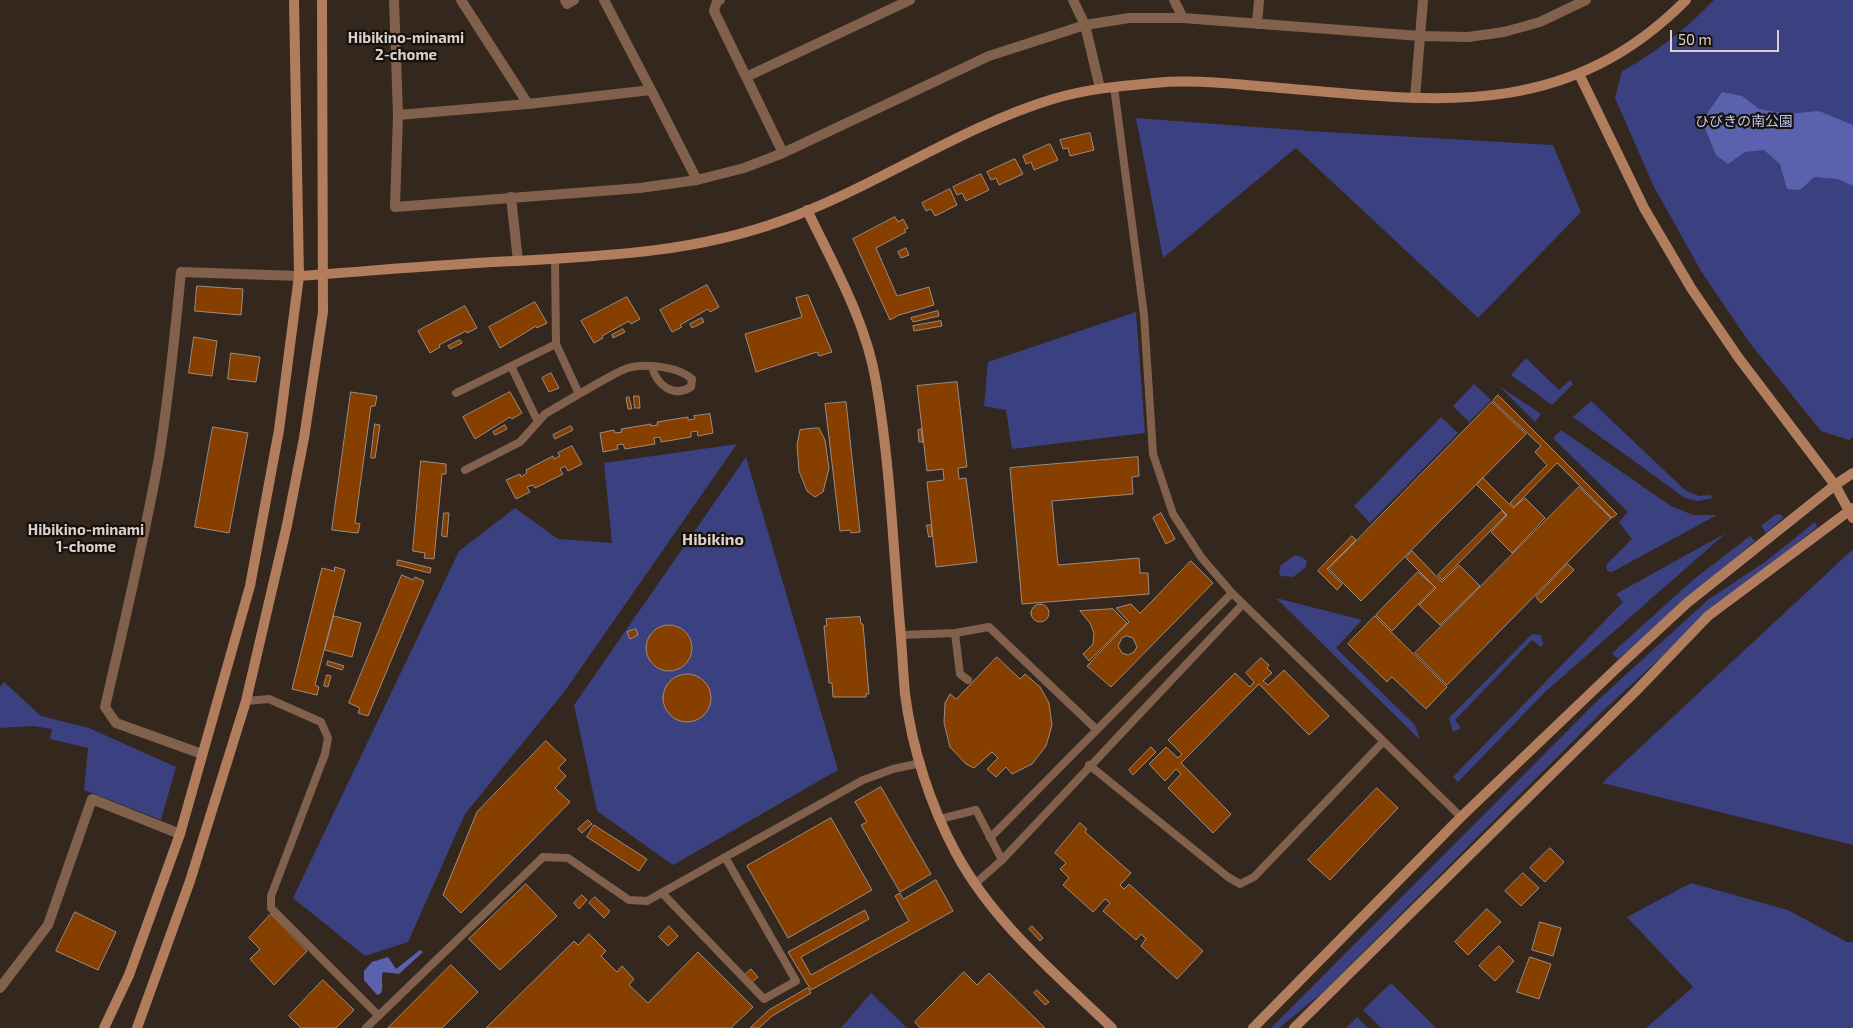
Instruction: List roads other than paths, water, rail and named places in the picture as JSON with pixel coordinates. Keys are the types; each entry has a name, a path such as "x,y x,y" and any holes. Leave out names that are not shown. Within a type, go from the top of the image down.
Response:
{"street":[{"path":"104,1028 129,975 180,834 250,586 279,430 299,276 294,0"},
{"path":"137,1028 190,881 246,701 287,525 304,438 323,312 322,0"},
{"path":"394,0 398,115 395,208 640,188 697,180 744,168 783,153 989,56 1085,25 1129,18 1183,18 1420,36 1468,37 1504,32 1540,22 1586,0"},
{"path":"461,0 528,104"},
{"path":"565,0 567,4 574,0"},
{"path":"604,0 697,180"},
{"path":"720,0 717,1 714,11 783,153"},
{"path":"746,77 910,0"},
{"path":"1074,0 1085,25 1100,88"},
{"path":"1174,0 1183,18"},
{"path":"1257,24 1259,0"},
{"path":"1415,98 1424,0"},
{"path":"202,754 116,723 105,707 132,590 158,458 172,368 181,272 299,276 555,260 670,249 730,237 782,221 1012,114 1053,99 1100,88 1160,82 1208,82 1415,98 1485,98 1516,93 1579,74 1612,57 1643,37 1686,0"},
{"path":"1294,1028 1636,691 1708,616 1851,513 1835,485 1738,357 1691,288 1644,208 1579,74"},
{"path":"398,115 528,104 650,90"},
{"path":"512,197 518,261"},
{"path":"807,210 848,294 865,335 876,381 905,694 913,739 940,819 956,854 1012,931 1112,1028"},
{"path":"1253,1028 1461,817 1687,603 1835,485 1853,473"},
{"path":"0,988 48,925 92,799 180,834"}],"lane":[{"path":"1114,87 1144,315 1153,454 1173,514 1200,557 1243,604 1461,817"},
{"path":"555,260 556,344 579,394"},
{"path":"456,393 556,344"},
{"path":"511,366 538,422"},
{"path":"465,470 520,442 545,414 631,366 652,367 685,372 692,379 691,387 683,392 670,391 655,378 652,367"},
{"path":"990,838 1232,592"},
{"path":"976,883 1002,860 1243,604"},
{"path":"901,635 955,633 989,627 1097,730"},
{"path":"955,633 960,674 968,680"},
{"path":"246,701 269,700 305,714 321,722 328,738 325,754 271,896 271,908 379,1016"},
{"path":"1090,765 1228,877 1240,884 1254,877 1383,742"},
{"path":"366,1028 543,857 568,858 629,900 647,901 863,780 893,769 921,764"},
{"path":"940,819 976,810 1002,860"},
{"path":"662,892 764,999 796,981 725,857"}],"water":[{"path":"1722,92 1742,96 1759,109 1787,114 1819,111 1853,125 1853,186 1838,179 1814,177 1800,190 1787,189 1780,164 1764,150 1745,152 1728,164 1716,155 1702,121"},
{"path":"420,950 423,952 399,974 383,972 380,994 377,995 364,980 364,971 372,962 388,957 396,969"}],"district":[{"name":"Hibikino-minami 2-chome","path":"406,46"},
{"name":"Hibikino-minami 1-chome","path":"86,538"},
{"name":"Hibikino","path":"713,540"}],"park label":[{"name":"ひびきの南公園","path":"1744,121"}]}
